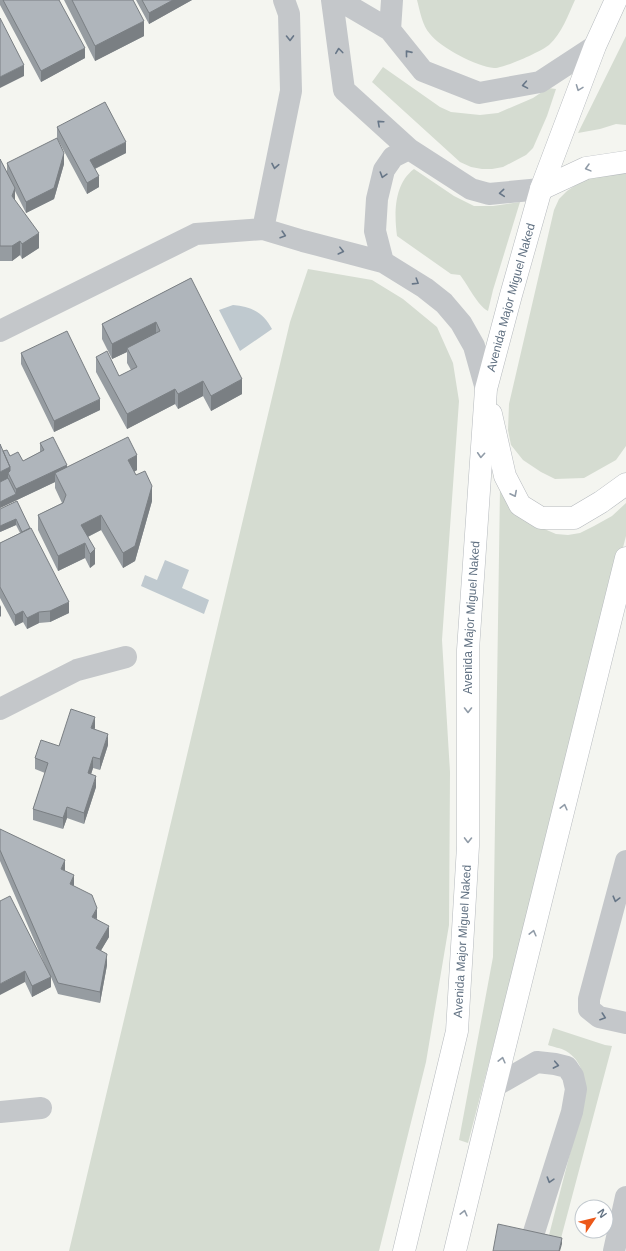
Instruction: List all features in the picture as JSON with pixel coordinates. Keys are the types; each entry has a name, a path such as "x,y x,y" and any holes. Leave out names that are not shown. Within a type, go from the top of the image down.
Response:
{"main road":[{"name":"Avenida Major Miguel Naked","path":"404,1251 457,1031 468,846 468,650 486,389 510,295 541,190 595,46 616,0"},
{"path":"541,190 586,168 626,162"},
{"path":"486,389 505,476 520,505 541,518 574,518 601,502 626,484"},
{"path":"455,1251 626,558"}],"street":[{"path":"263,228 291,90 289,14 284,0"},
{"path":"332,0 344,90 409,149 471,189 489,194 541,190"},
{"path":"339,0 390,30 423,71 479,93 540,82 595,46"},
{"path":"390,30 392,0"},
{"path":"383,262 375,231 377,199 384,170 393,157 409,149"},
{"path":"0,331 196,234 263,228 303,241 383,262 425,288 444,304 461,323 474,346 486,389"},
{"path":"0,709 76,670 126,657"},
{"path":"626,861 589,999 589,1009 599,1017 626,1023"},
{"path":"495,1086 537,1062 567,1067 573,1076 576,1089 572,1112 528,1251"},
{"path":"0,1112 41,1108"},
{"path":"614,1251 626,1197"}],"shaded area":[{"path":"417,0 575,0 561,29 549,45 522,59 499,68 494,68 478,64 459,56 435,39 425,26"},
{"path":"626,36 626,125 616,124 578,133"},
{"path":"383,67 440,107 451,112 480,115 498,113 533,98 548,88 556,89 547,116 533,148 526,155 503,167 482,169 471,167 460,162 372,82"},
{"path":"414,169 454,196 474,206 493,206 520,202 488,311 476,300 460,275 451,274 397,236 396,209 399,191 407,175"},
{"path":"613,174 626,174 626,446 616,460 584,478 555,479 523,460 511,445 508,430 509,404 554,210 559,199 567,191 586,178"},
{"path":"308,269 372,280 403,299 437,327 453,363 459,401 442,640 450,772 449,925 426,1062 379,1251 69,1251 290,322"},
{"path":"233,305 246,307 256,311 269,323 272,329 240,351 219,310"},
{"path":"500,488 535,525 556,534 568,535 580,533 612,516 626,503 626,536 468,1143 459,1140 493,957"},
{"path":"165,560 189,570 182,588 209,600 204,614 141,586 145,575 157,580"},
{"path":"553,1028 612,1046 560,1242 548,1239 586,1091 581,1068 575,1059 564,1050 548,1045"}],"building":[{"path":"3,0 59,0 85,48 41,71"},
{"path":"72,0 133,0 144,21 95,46"},
{"path":"142,0 173,0 149,13"},
{"path":"0,18 24,65 0,77"},
{"path":"105,102 126,142 90,160 99,176 87,183 57,127"},
{"path":"57,138 64,153 54,188 26,202 7,163"},
{"path":"0,159 15,188 12,196 39,233 22,244 20,241 12,246 0,246"},
{"path":"191,278 242,379 211,396 203,381 178,394 175,389 127,414 96,357 107,351 119,376 137,367 127,348 160,331 156,322 112,344 102,324"},
{"path":"67,331 100,399 54,421 21,353"},
{"path":"53,437 67,465 16,489 8,473 10,471 10,467 3,451 7,450 10,456 18,452 23,461 44,450 40,443"},
{"path":"128,437 137,455 128,460 136,475 145,471 152,486 135,546 123,553 101,515 81,525 95,549 90,554 85,543 58,556 38,515 63,503 66,495 55,473"},
{"path":"0,444 10,467 0,472"},
{"path":"8,478 16,494 0,502 0,482"},
{"path":"17,501 30,528 22,532 16,519 0,526 0,509"},
{"path":"31,528 69,602 50,611 39,612 27,618 23,611 15,615 0,587 0,543"},
{"path":"71,709 95,717 91,728 108,734 100,759 93,757 88,773 96,776 84,813 67,807 63,818 33,809 48,763 35,758 41,740 59,746"},
{"path":"0,829 65,860 61,869 74,875 70,884 92,895 97,908 92,917 109,926 96,948 107,954 100,992 58,983 0,850"},
{"path":"10,896 51,977 32,986 25,971 0,984 0,901"},
{"path":"498,1224 562,1238 559,1251 493,1251"}]}
